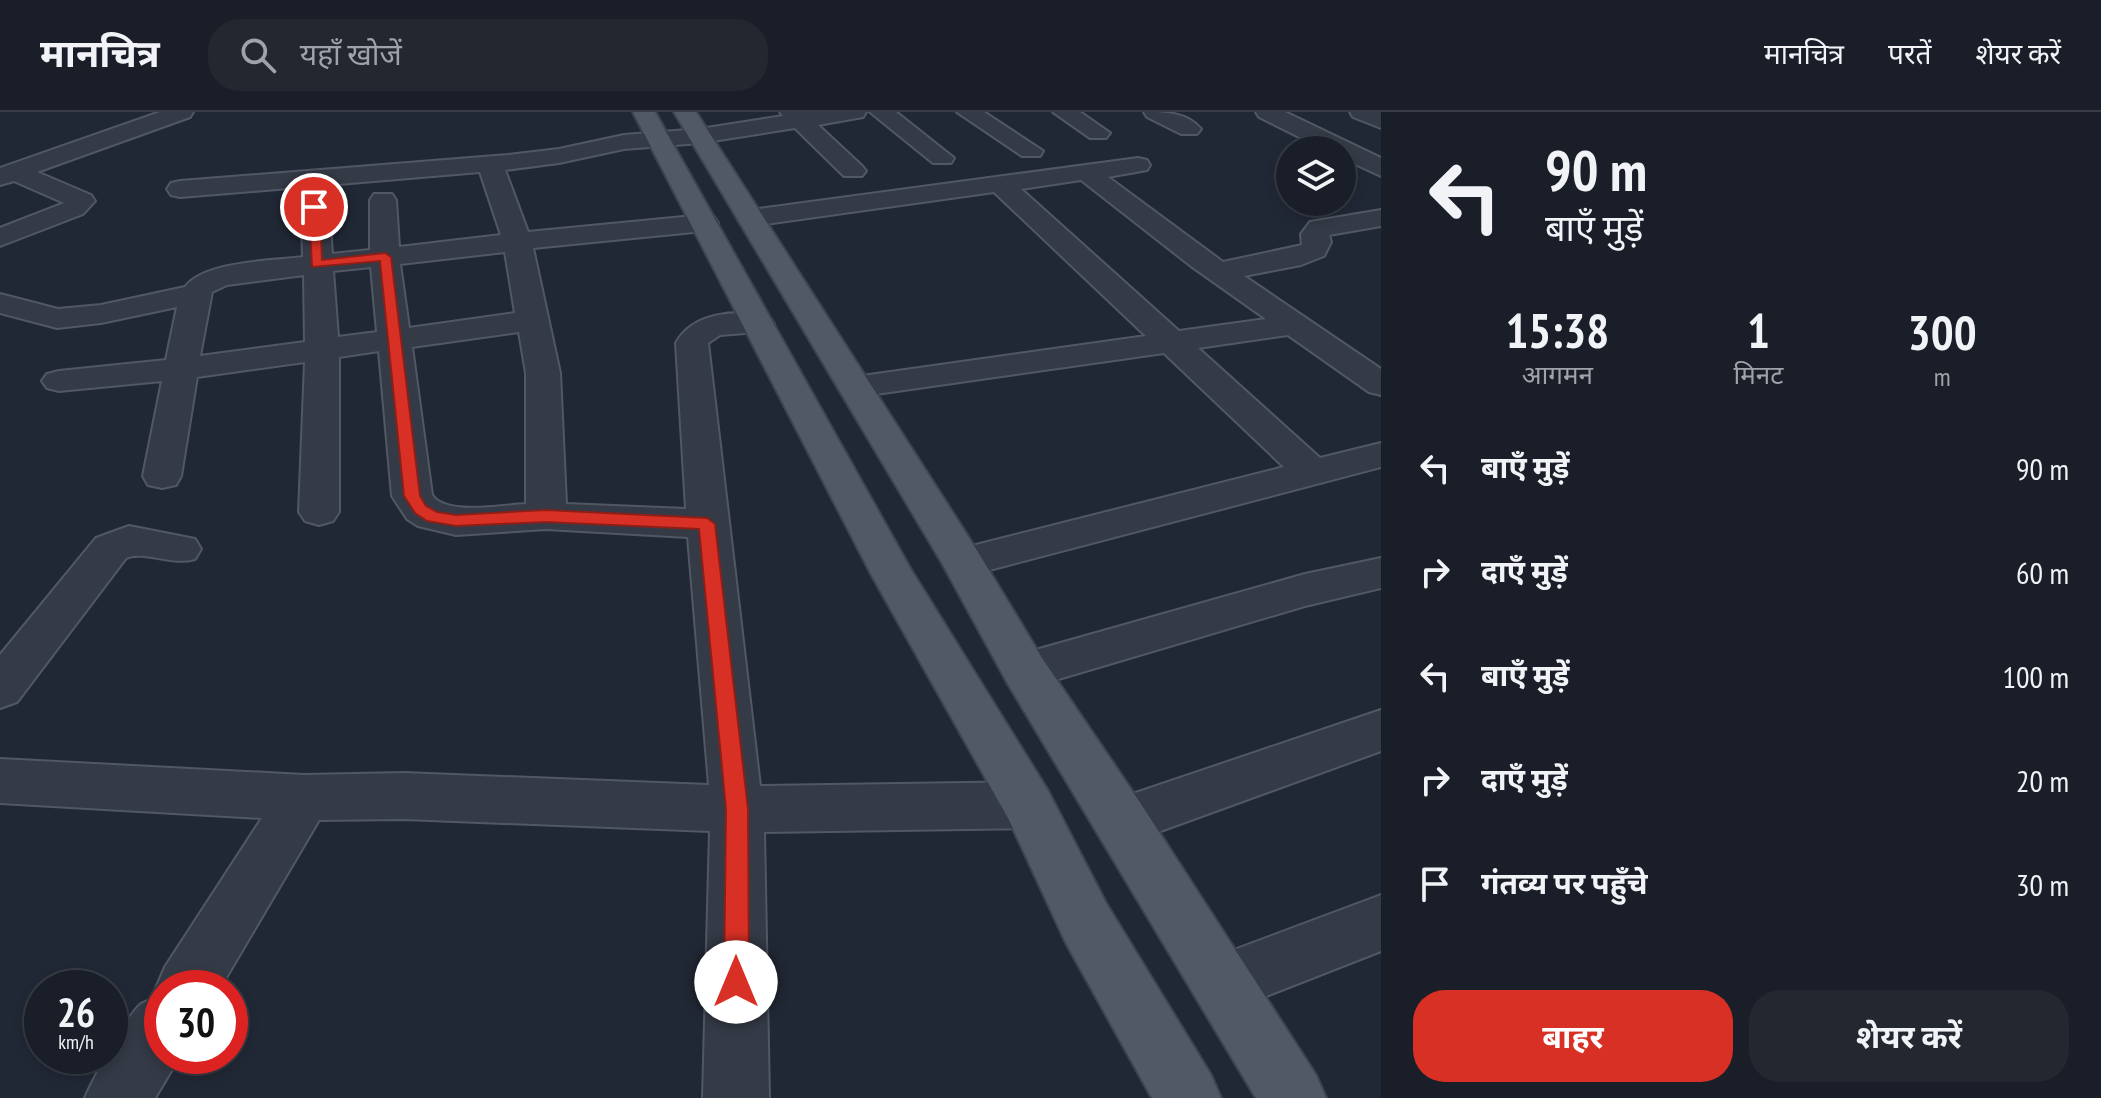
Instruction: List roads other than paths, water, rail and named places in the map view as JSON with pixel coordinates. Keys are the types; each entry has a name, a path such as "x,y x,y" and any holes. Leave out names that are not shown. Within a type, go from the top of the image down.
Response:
{"main road":[{"path":"672,125 751,218 963,562 1025,671 1122,821 1293,1098"},
{"path":"672,125 704,223 892,574 1028,805 1086,923 1188,1098"}],"street":[{"path":"180,189 559,156 624,142 672,125 855,112"},
{"path":"881,112 942,158"},
{"path":"968,112 1031,151"},
{"path":"1064,112 1098,133"},
{"path":"1155,112 1189,129"},
{"path":"1267,112 1381,168"},
{"path":"1361,112 1381,121"},
{"path":"7,174 168,114"},
{"path":"795,116 853,171"},
{"path":"490,163 517,242 543,373 546,516"},
{"path":"751,218 1138,165"},
{"path":"1086,172 1218,272 1381,385"},
{"path":"0,238 74,208 82,201 7,174"},
{"path":"314,178 322,350 319,512"},
{"path":"1000,184 1312,472"},
{"path":"383,200 385,257 412,496 421,510 432,517 456,521 546,516 707,524"},
{"path":"1218,272 1310,253 1317,245 1315,234 1320,228 1368,220"},
{"path":"162,476 195,294 201,286 220,277 704,223"},
{"path":"0,303 37,315 74,318 195,294"},
{"path":"59,381 182,369 534,320"},
{"path":"736,1098 737,809 707,524 693,337 714,326 758,324"},
{"path":"855,387 1292,325"},
{"path":"963,562 1381,455"},
{"path":"0,689 111,548 129,540 180,549"},
{"path":"1025,671 1305,590 1381,573"},
{"path":"1122,821 1381,730"},
{"path":"0,781 320,798 404,796 737,809 1028,805"},
{"path":"199,970 320,798"},
{"path":"1223,983 1381,923"},
{"path":"118,1098 144,1056"}]}
